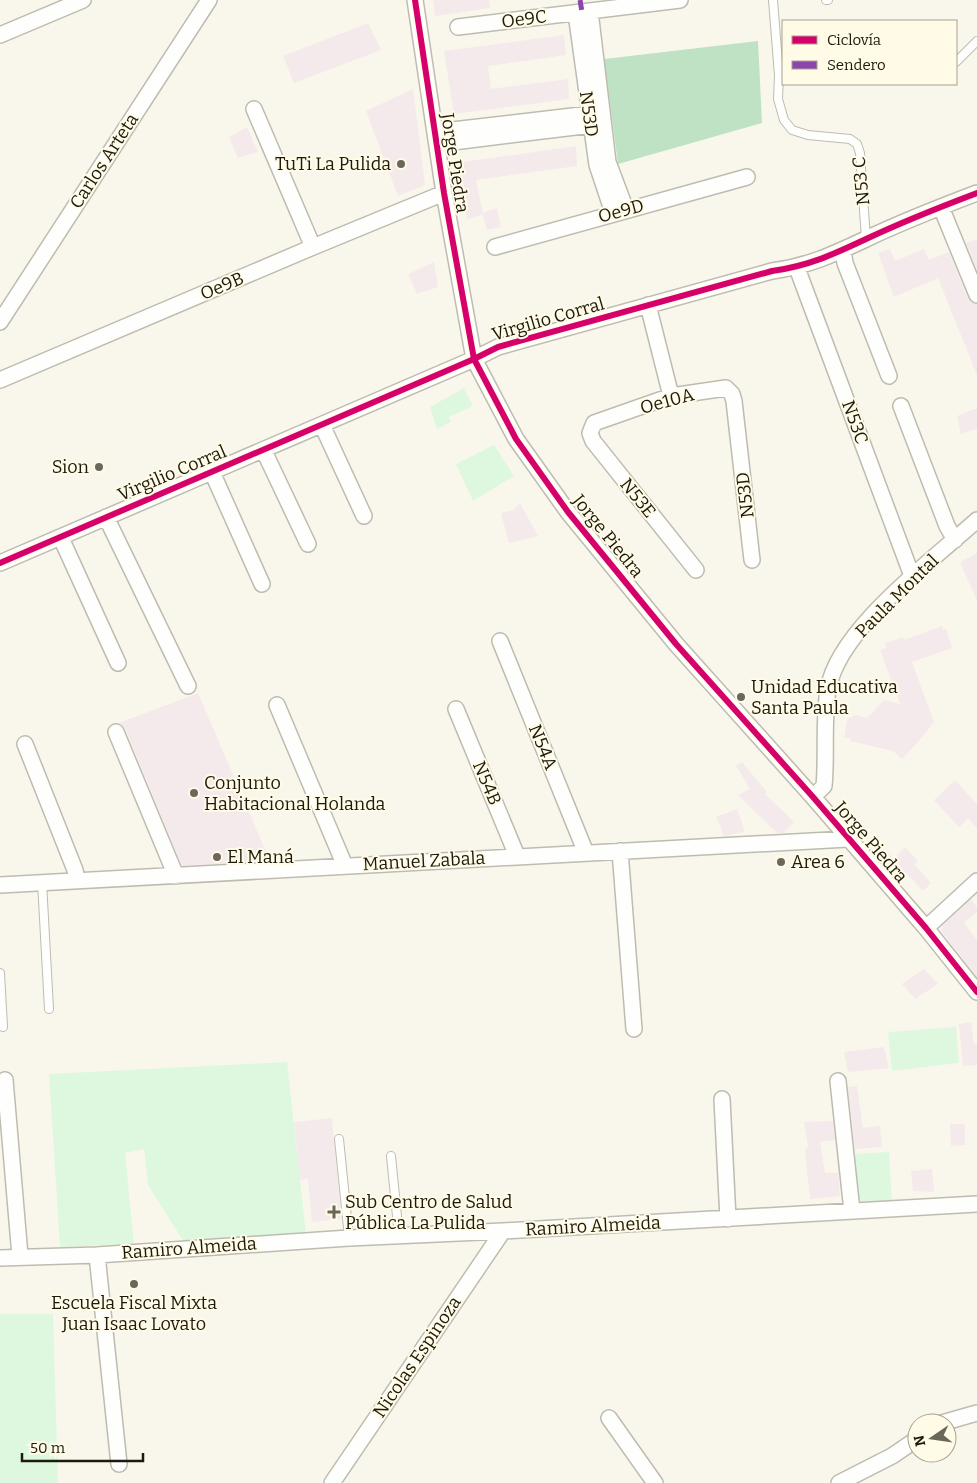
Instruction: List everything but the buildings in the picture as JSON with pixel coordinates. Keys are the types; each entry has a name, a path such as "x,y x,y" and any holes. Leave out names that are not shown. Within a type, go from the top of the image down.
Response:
{"street":[{"path":"0,35 83,0"},
{"name":"Carlos Arteta","path":"0,322 209,0"},
{"name":"Jorge Piedra","path":"415,0 444,193 474,359 516,439 568,512 676,644 813,797 926,928 977,992"},
{"name":"Oe9C","path":"458,27 582,9 680,0"},
{"name":"N53D","path":"582,9 597,119 597,165 619,212"},
{"path":"254,109 313,247"},
{"path":"436,138 597,119"},
{"name":"Oe9D","path":"494,247 748,177"},
{"name":"Oe9B","path":"0,380 444,193"},
{"name":"Virgilio Corral","path":"0,563 264,451 498,347 772,271 797,268 977,193"},
{"path":"941,207 977,295"},
{"path":"844,250 845,264 889,376"},
{"name":"N53C","path":"797,268 912,576"},
{"path":"648,305 671,396"},
{"name":"Oe10A","path":"594,423 671,396 726,388 732,394 734,401"},
{"name":"N53D","path":"734,401 752,560"},
{"path":"901,406 947,526 955,540"},
{"name":"N53E","path":"594,423 590,433 593,442 696,570"},
{"path":"322,425 364,516"},
{"path":"264,451 308,544"},
{"path":"212,472 262,584"},
{"path":"106,517 188,686"},
{"name":"Paula Montal","path":"813,797 824,786 828,690 838,662 847,647 875,613 912,576 977,520"},
{"path":"61,538 118,663"},
{"name":"N54A","path":"500,641 586,853"},
{"path":"277,705 345,866"},
{"name":"N54B","path":"456,710 518,856"},
{"path":"116,732 176,876"},
{"path":"25,744 75,870 77,880"},
{"name":"Manuel Zabala","path":"0,885 848,839"},
{"path":"620,852 634,1029"},
{"path":"926,928 977,881"},
{"path":"5,1080 20,1256"},
{"path":"838,1081 852,1211"},
{"path":"722,1099 728,1219"},
{"name":"Ramiro Almeida","path":"0,1258 98,1255 349,1238 503,1232 977,1204"},
{"name":"Nicolas Espinoza","path":"332,1483 503,1232"},
{"path":"98,1255 119,1464"},
{"path":"957,1419 977,1413"},
{"path":"609,1418 655,1483"},
{"path":"839,1483 892,1456 907,1446"}],"lane":[{"name":"N53 C","path":"773,0 779,76 778,99 784,120 792,130 808,135 850,139 857,144 860,153 866,239"},
{"path":"957,61 977,41"},
{"path":"42,882 49,1010"},
{"path":"0,973 3,1027"},
{"path":"339,1139 349,1238"},
{"path":"391,1156 399,1236"}],"green space":[{"path":"758,41 762,123 618,164 604,59"},
{"path":"464,388 473,406 449,417 451,422 437,429 430,407"},
{"path":"494,445 514,476 473,501 456,464"},
{"path":"956,1027 959,1063 892,1071 888,1032"},
{"path":"287,1062 306,1234 184,1242 148,1185 144,1149 125,1153 134,1244 60,1247 49,1074"},
{"path":"889,1152 892,1203 856,1205 854,1154"},
{"path":"0,1314 53,1314 58,1483 0,1483"}],"marked path":[{"path":"580,0 582,12"}],"cycle path":[{"path":"415,0 444,193 474,359 516,439 568,512 676,644 813,797 926,928 977,992"},
{"path":"0,563 498,347 772,271 810,263 977,193"}],"place":[{"name":"TuTi La Pulida","path":"401,164"},
{"name":"Sion","path":"99,467"},
{"name":"Unidad Educativa Santa Paula","path":"741,697"},
{"name":"Conjunto Habitacional Holanda","path":"194,793"},
{"name":"El Maná","path":"217,857"},
{"name":"Area 6","path":"781,862"},
{"name":"Sub Centro de Salud Pública La Pulida","path":"334,1212"},
{"name":"Escuela Fiscal Mixta Juan Isaac Lovato","path":"134,1284"}]}
